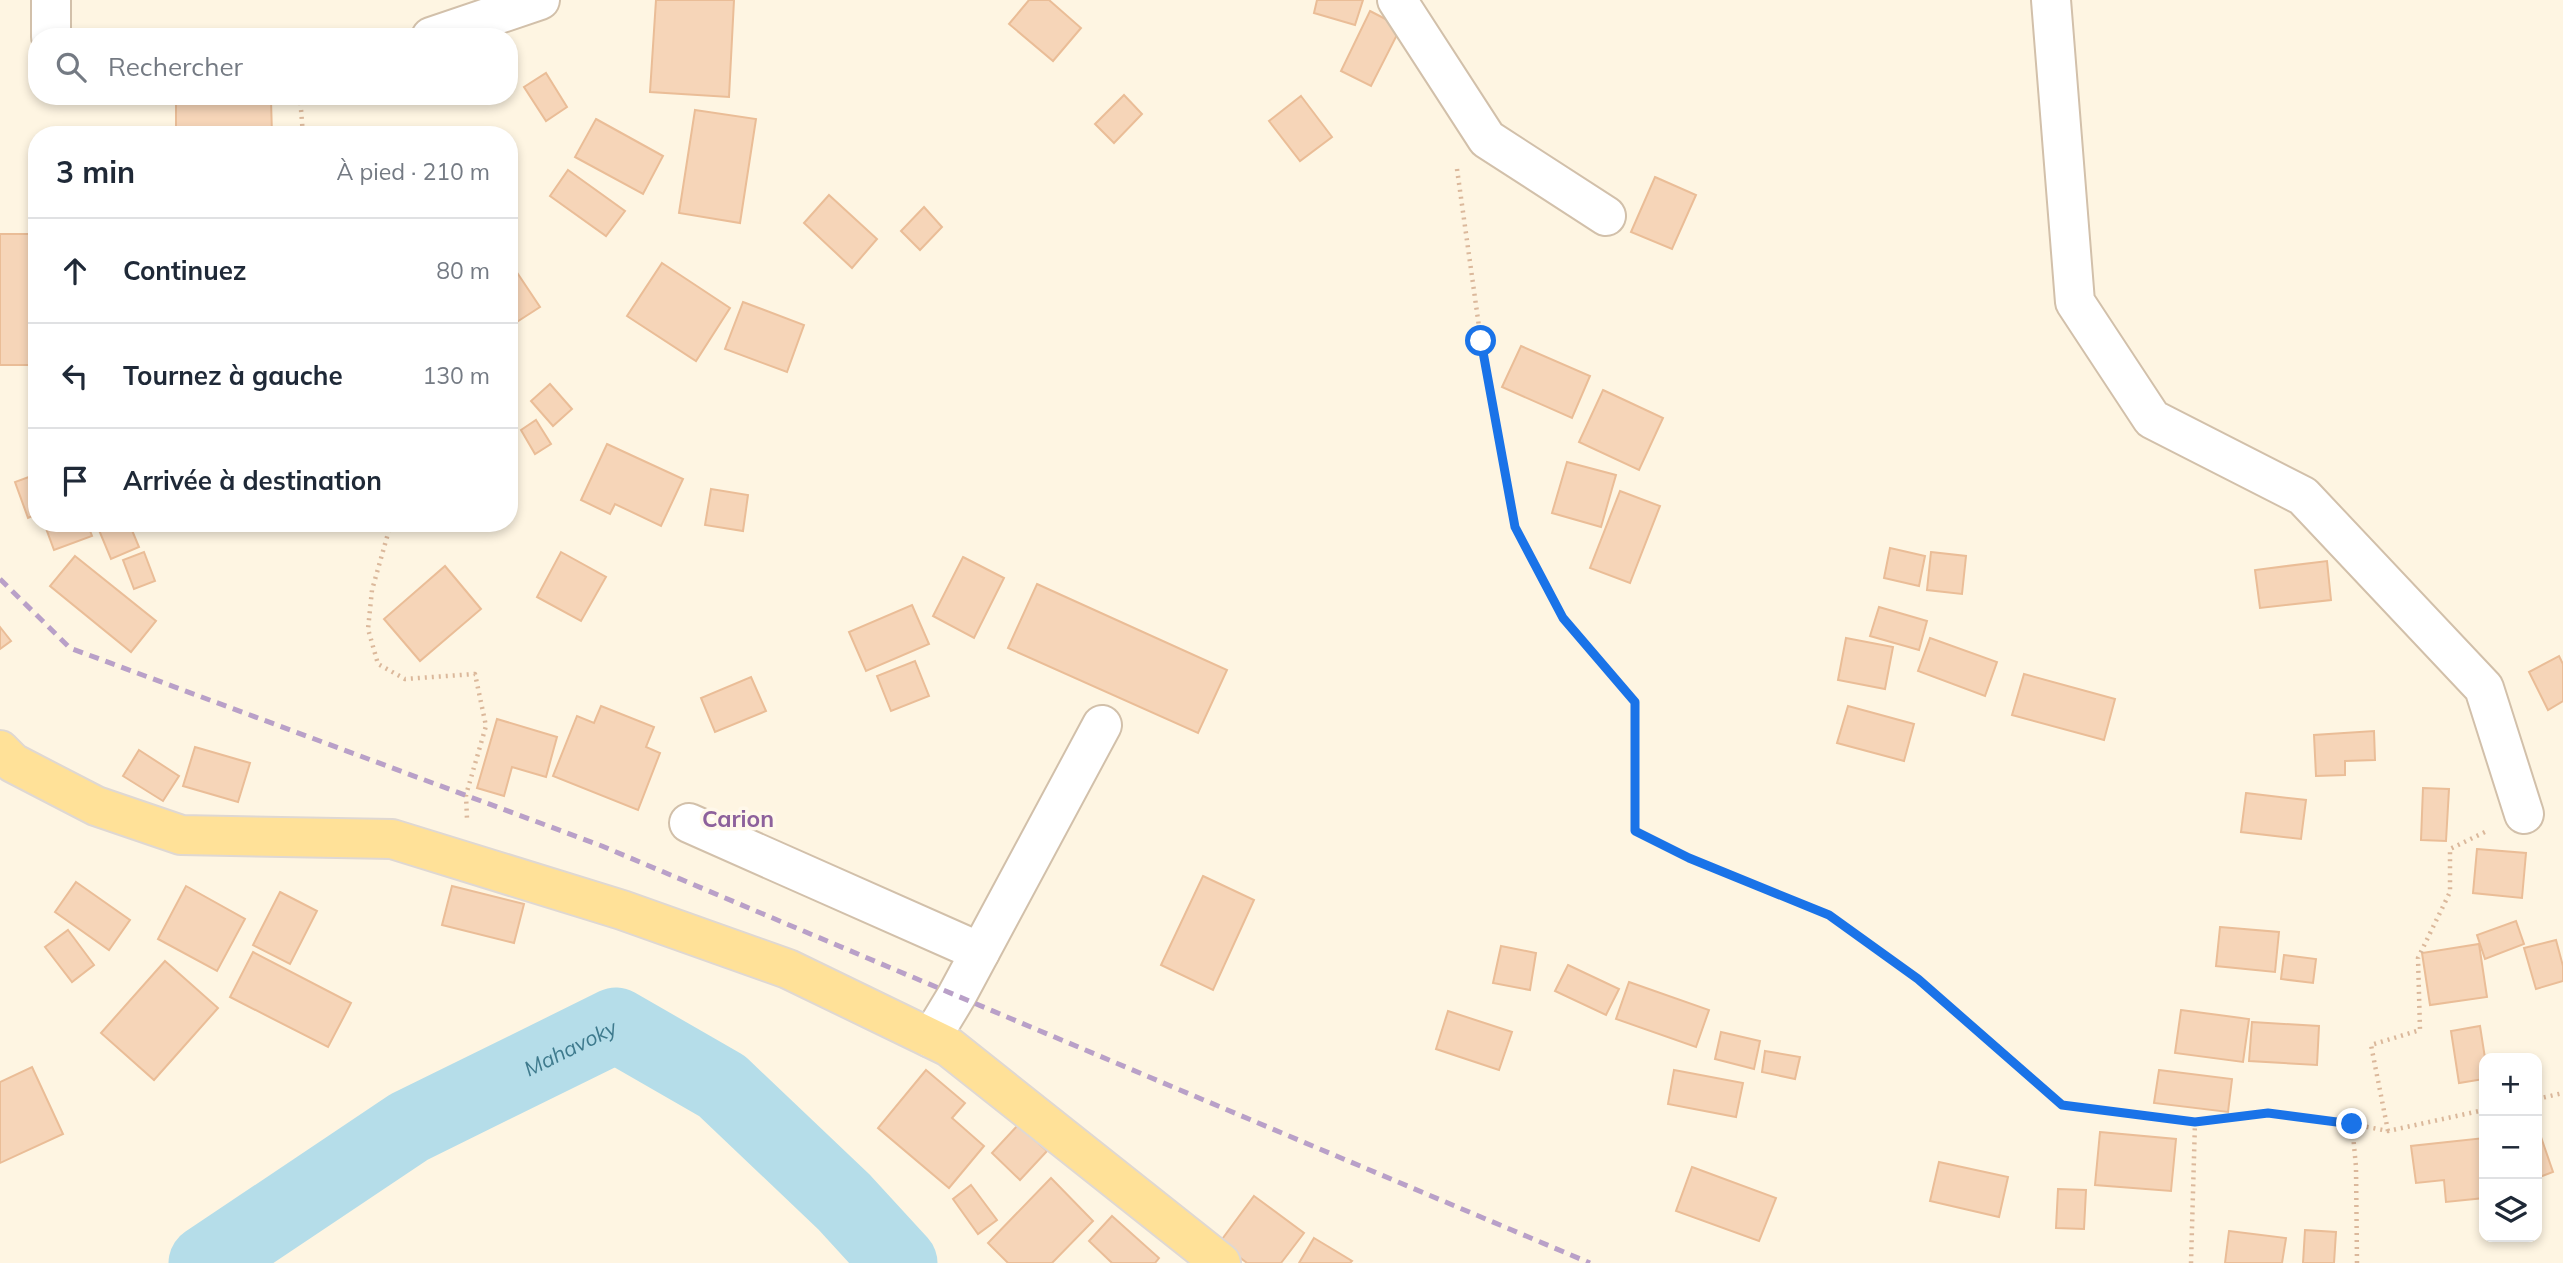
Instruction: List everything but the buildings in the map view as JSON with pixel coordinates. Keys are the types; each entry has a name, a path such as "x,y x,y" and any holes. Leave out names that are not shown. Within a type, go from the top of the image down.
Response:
{"main road":[{"path":"0,750 13,763 96,806 181,835 392,839 622,910 788,969 949,1047 1221,1263"}],"street":[{"path":"51,0 51,28"},
{"path":"458,28 540,0"},
{"path":"1397,0 1487,139 1606,216"},
{"path":"2051,0 2075,302 2152,419 2303,496 2484,688 2524,814"},
{"path":"931,1038 1102,725"},
{"path":"689,823 980,952"}],"path":[{"path":"301,105 302,126"},
{"path":"1456,160 1481,341 1515,527 1563,618 1635,702 1635,831 1689,858 1829,915 1918,979 2062,1105 2195,1122 2268,1113 2388,1130 2479,1111"},
{"path":"388,532 372,590 368,629 378,663 405,679 475,674 486,726 466,795 468,862"},
{"path":"2388,1130 2371,1045 2420,1030 2418,958 2450,892 2450,849 2524,814"},
{"path":"2542,1098 2563,1093"},
{"path":"2191,1263 2195,1122"},
{"path":"2352,1124 2356,1167 2357,1263"}],"waterway":[{"name":"Mahavoky","path":"206,1263 409,1127 616,1025 722,1086 844,1202 900,1263"}],"railway":[{"path":"0,579 70,648 602,846 1590,1263"}],"district":[{"name":"Carion","path":"738,818"}],"route":[{"path":"1481,341 1515,527 1563,618 1635,702 1635,831 1689,858 1829,915 1918,979 2062,1105 2195,1122 2268,1113 2352,1124"}]}
